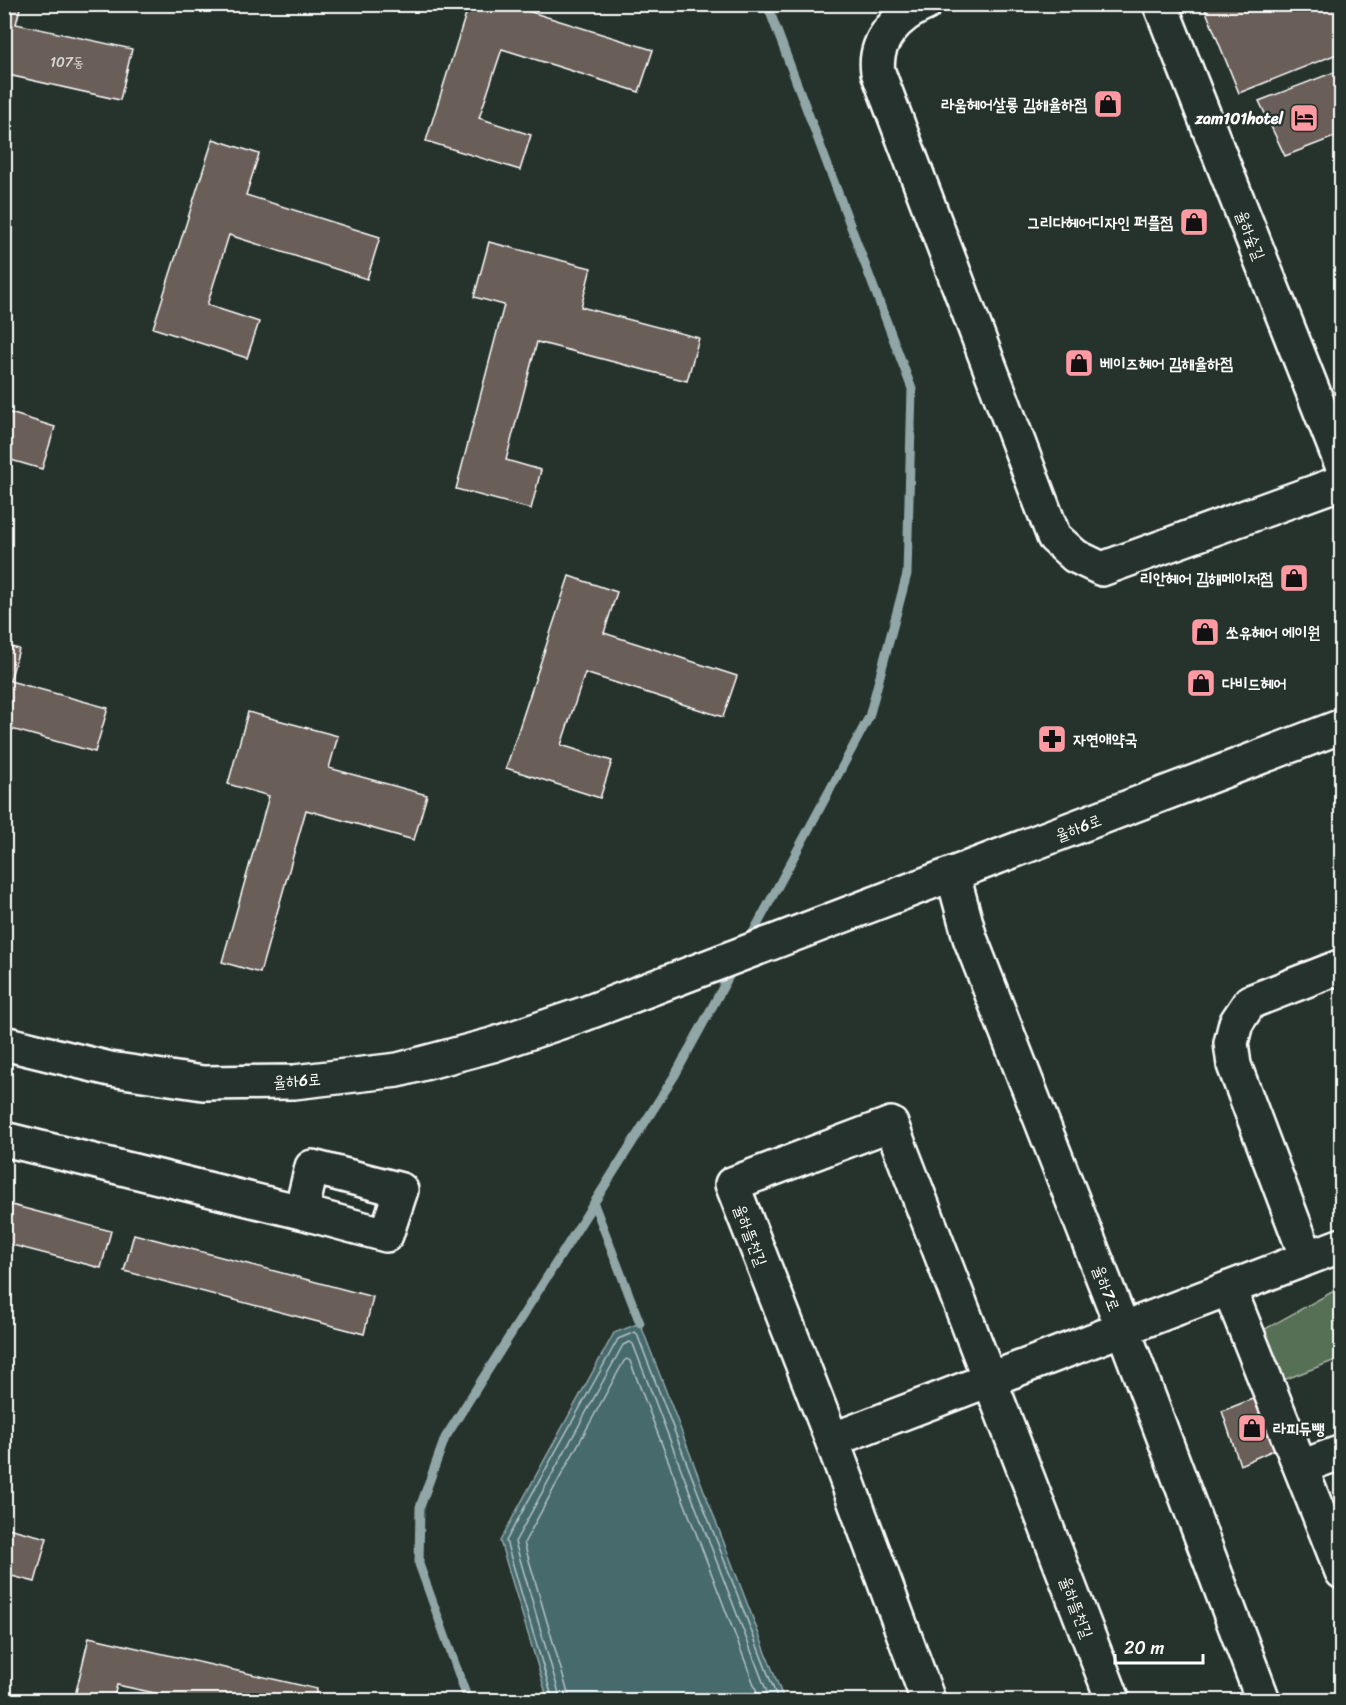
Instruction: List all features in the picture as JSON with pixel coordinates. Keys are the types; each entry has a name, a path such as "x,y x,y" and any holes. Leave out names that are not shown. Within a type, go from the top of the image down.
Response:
{"street":[{"path":"925,4 908,11 882,41 876,61 878,72 1054,537 1075,556 1102,569 1341,482"},
{"name":"율하숲길","path":"1160,4 1341,465"},
{"name":"율하6로","path":"4,1043 110,1069 203,1083 294,1082 398,1070 492,1045 584,1014 1341,726"},
{"name":"율하7로","path":"953,874 970,938 1123,1329 1263,1701"},
{"path":"1307,1258 1234,1065 1231,1043 1236,1023 1250,1002 1341,966"},
{"name":"율하뜰천길","path":"928,1701 831,1440 732,1184 891,1124 1113,1701"},
{"path":"4,1139 302,1212"},
{"path":"831,1440 1341,1245"},
{"path":"1229,1288 1341,1572"},
{"path":"1301,1467 1341,1452"}],"green space":[{"path":"1341,1287 1341,1358 1268,1386 1249,1338"}],"water":[{"path":"640,1323 784,1700 548,1700 500,1541 614,1333"}],"building":[{"path":"4,4 21,4 16,24 132,49 120,100 8,75 4,88"},
{"path":"469,4 519,4 518,8 653,50 639,92 502,49 479,118 531,135 520,170 426,141"},
{"path":"1203,4 1342,4 1342,52 1239,93"},
{"name":"zam101hotel","path":"1342,69 1342,134 1285,156 1259,101"},
{"path":"213,139 259,154 246,195 380,237 367,279 229,235 207,305 259,322 247,358 153,328"},
{"path":"489,242 591,268 581,307 699,338 687,381 537,342 506,460 541,470 531,509 456,489 504,305 474,297"},
{"path":"4,411 55,427 42,469 4,458"},
{"path":"569,576 617,592 604,633 737,676 723,717 585,673 561,745 612,761 600,798 506,768"},
{"path":"4,645 19,649 10,681 108,708 95,752 4,727"},
{"path":"248,712 338,736 329,768 427,795 414,840 306,810 260,973 222,962 269,796 228,784"},
{"path":"4,1203 111,1231 101,1268 4,1243"},
{"path":"134,1234 373,1297 364,1334 124,1271"},
{"name":"라피듀뺑","path":"1265,1394 1282,1446 1240,1465 1222,1411"},
{"path":"4,1527 47,1538 35,1582 4,1574"},
{"path":"89,1637 317,1689 314,1700 187,1700 117,1685 113,1700 74,1700"}],"waterway":[{"path":"748,942 869,717 907,574 912,389 767,4"},
{"path":"468,1700 419,1564 420,1507 445,1438 675,1075 734,967"},
{"path":"594,1204 640,1323"}],"place":[{"name":"라움헤어살롱 김해율하점","path":"1108,104"},
{"name":"zam101hotel","path":"1304,118"},
{"name":"그리다헤어디자인 퍼플점","path":"1194,222"},
{"name":"베이즈헤어 김해율하점","path":"1079,363"},
{"name":"리안헤어 김해메이저점","path":"1294,578"},
{"name":"쏘유헤어 에이원","path":"1205,632"},
{"name":"다비드헤어","path":"1201,683"},
{"name":"자연애약국","path":"1052,739"},
{"name":"라피듀뺑","path":"1252,1428"}]}
